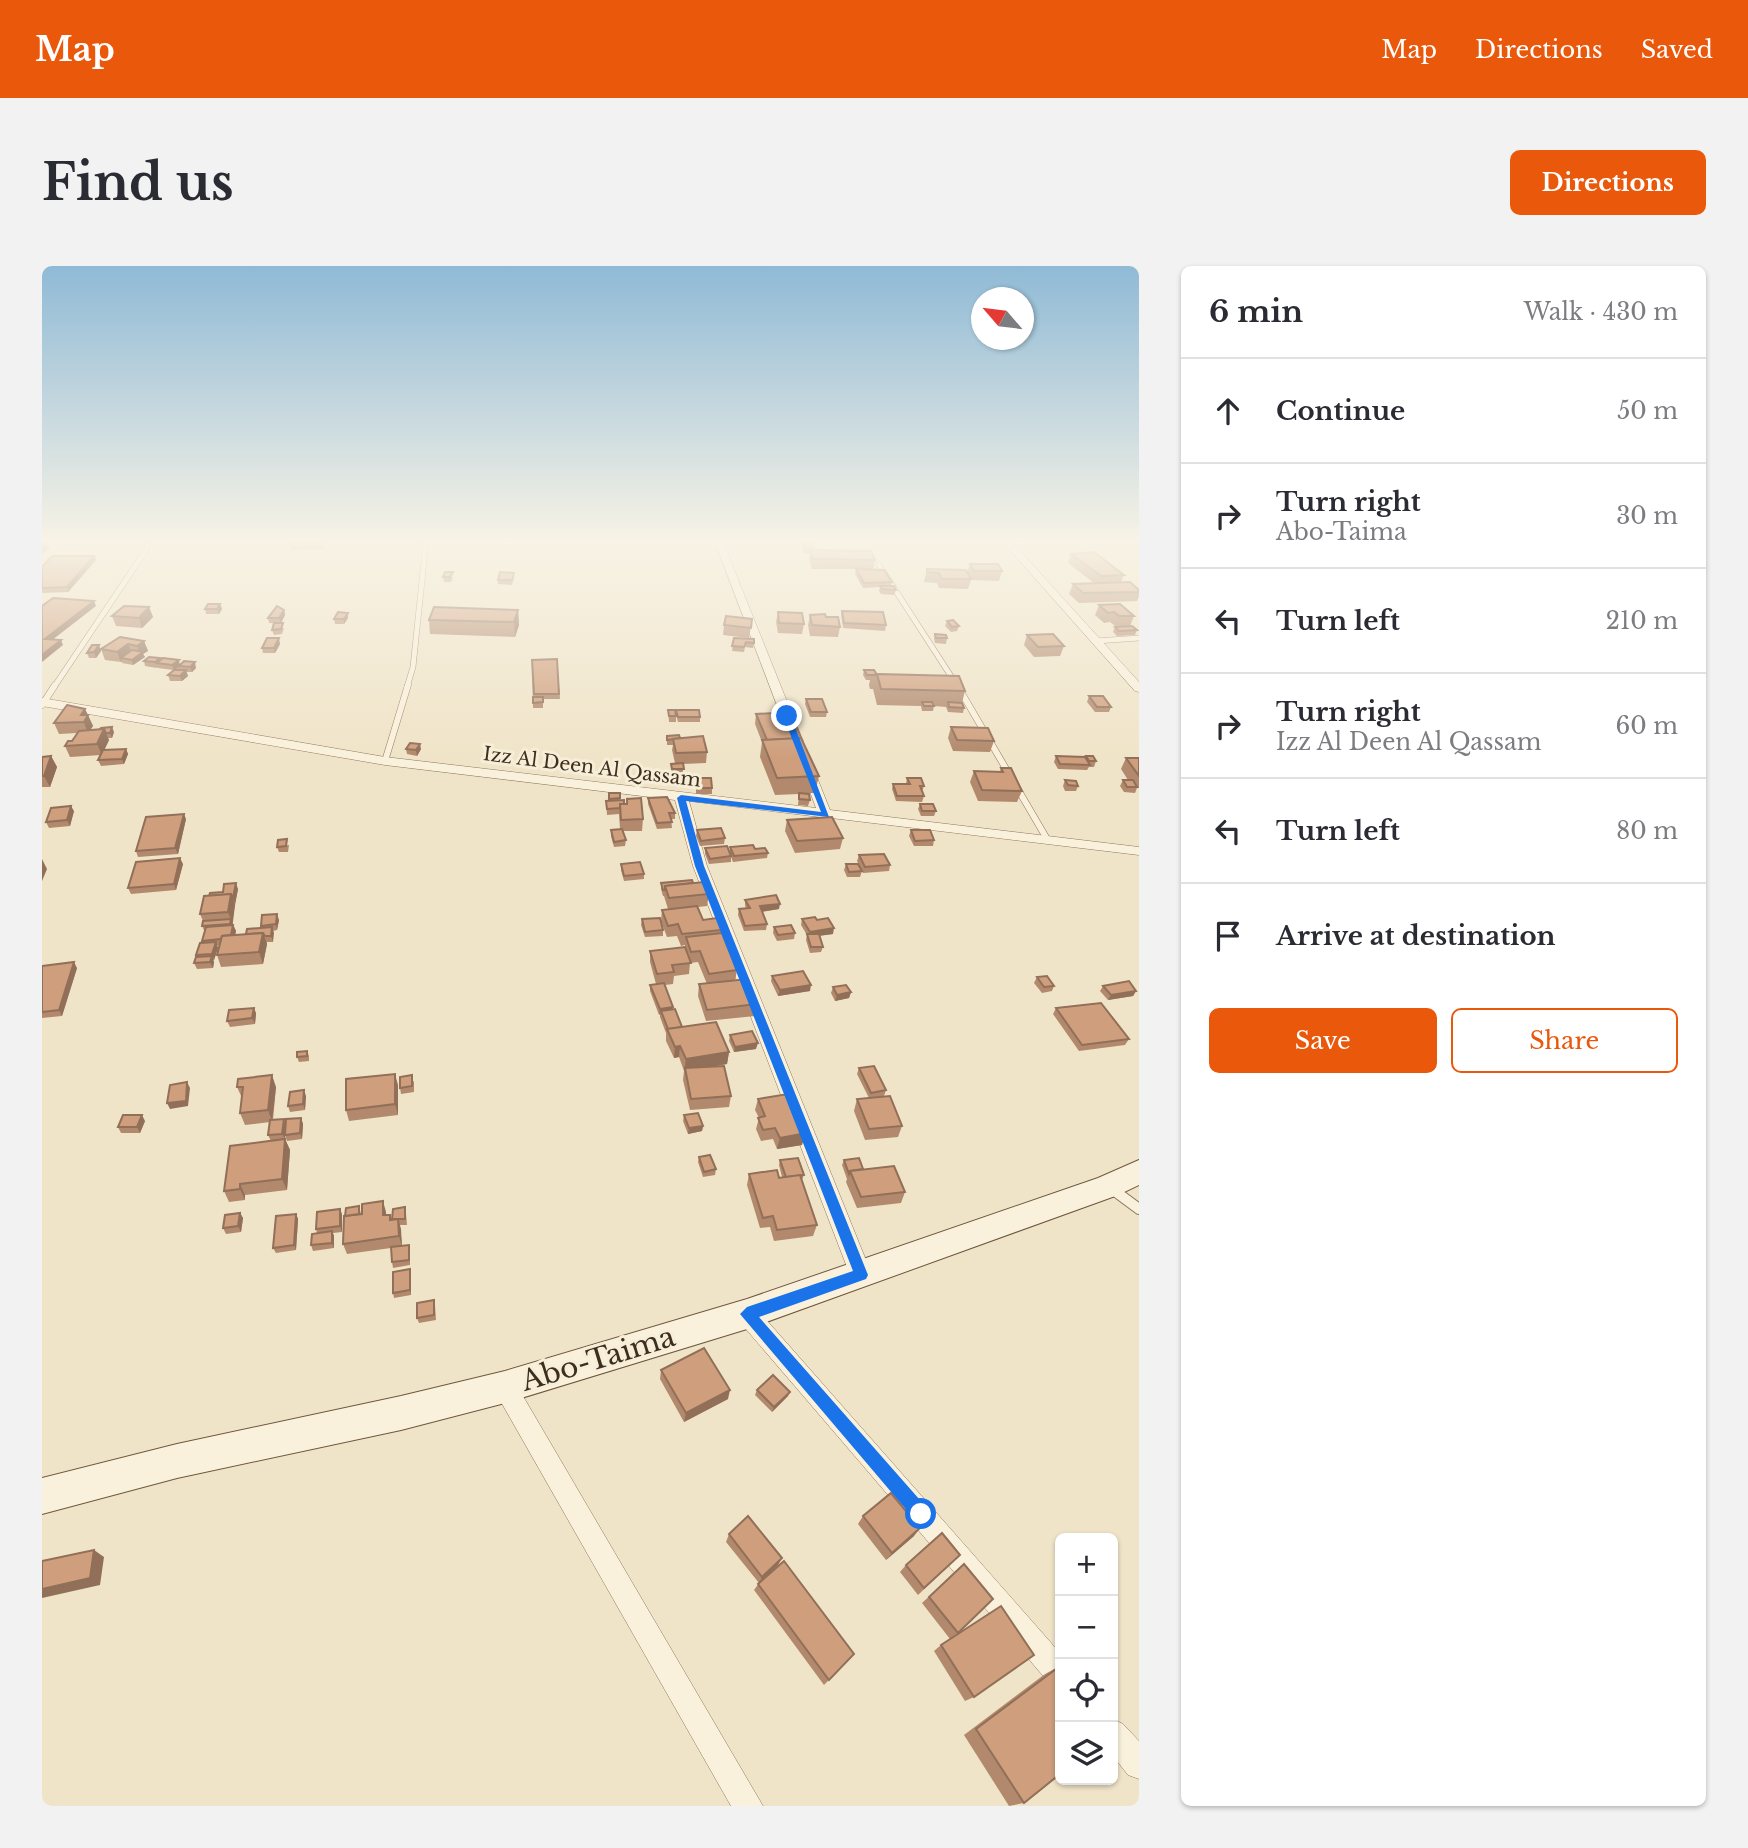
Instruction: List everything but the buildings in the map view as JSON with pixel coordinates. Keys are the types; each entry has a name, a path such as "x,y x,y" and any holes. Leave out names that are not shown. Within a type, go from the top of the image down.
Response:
{"street":[{"path":"747,614 797,741"},
{"path":"1072,614 1139,689"},
{"name":"Izz Al Deen Al Qassam","path":"42,703 385,761 826,816 1139,851"},
{"path":"802,753 826,816"},
{"path":"681,798 700,866 861,1275"},
{"name":"Abo-Taima","path":"42,1496 177,1461 401,1413 505,1387 747,1314 1108,1187 1139,1171"},
{"path":"747,1314 1055,1668"},
{"path":"505,1387 748,1806"},
{"path":"1118,1740 1139,1764"}],"lane":[{"path":"42,703 103,614"},
{"path":"385,761 413,667 419,614"},
{"path":"911,614 953,678 1047,839"},
{"path":"1096,641 1139,638"},
{"path":"1108,1187 1139,1209"}],"route":[{"path":"787,716 826,816 681,798 700,866 861,1275 747,1314 921,1514"}]}
